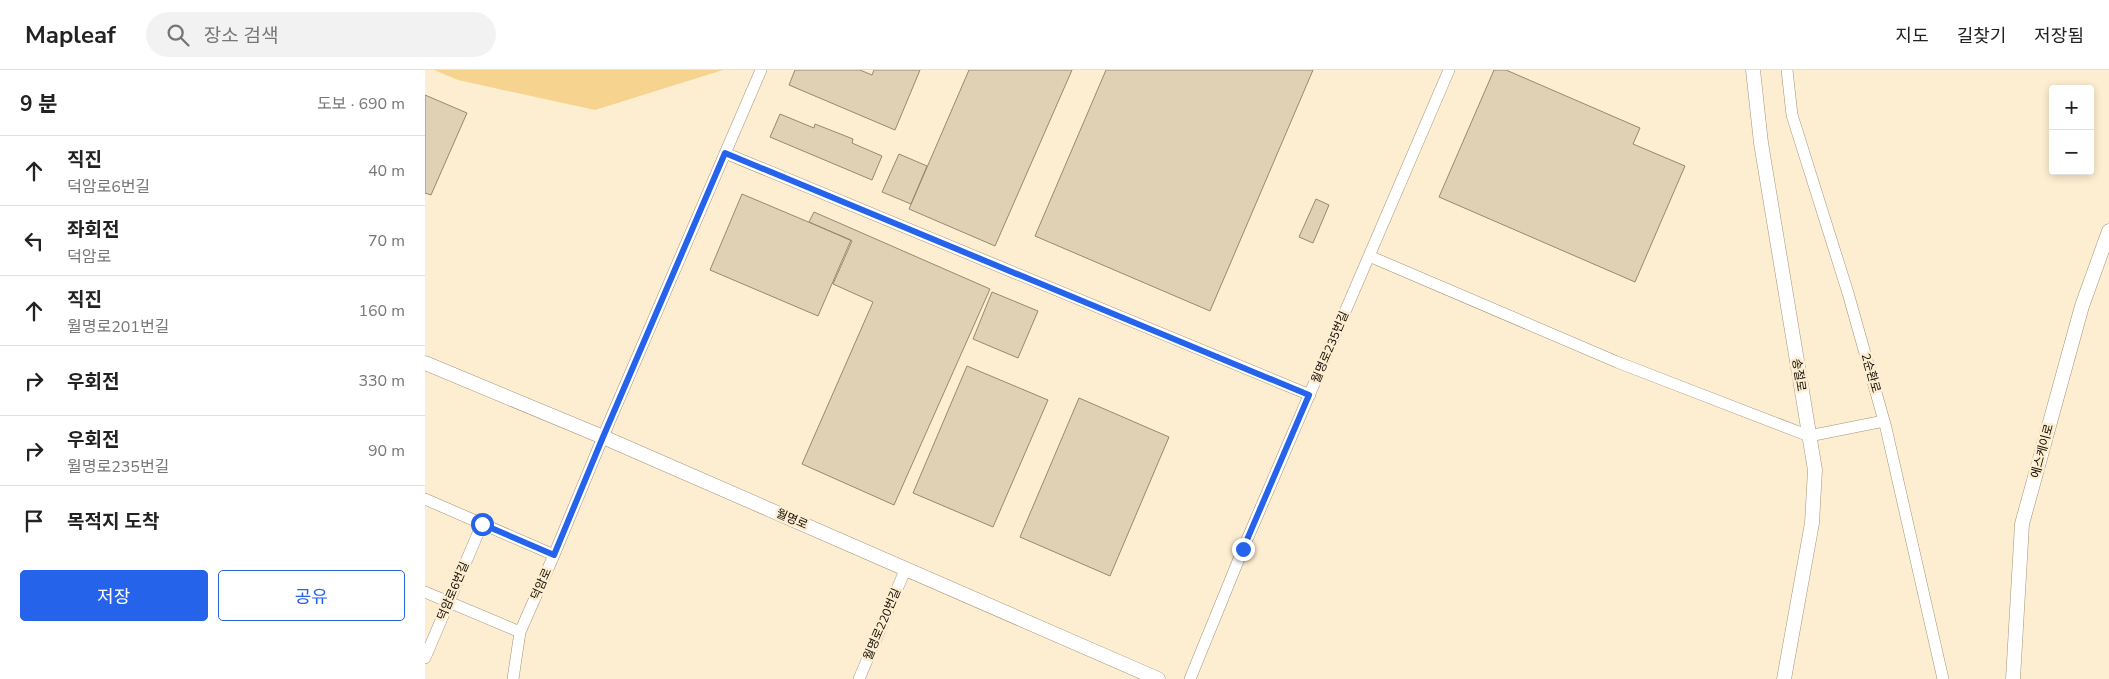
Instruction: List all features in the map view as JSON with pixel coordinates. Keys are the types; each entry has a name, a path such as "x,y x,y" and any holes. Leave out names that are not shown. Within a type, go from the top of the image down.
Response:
{"street":[{"name":"덕암로","path":"513,679 519,632 554,555 761,70"},
{"name":"월명로235번길","path":"1190,679 1243,549 1449,70"},
{"name":"송절로","path":"1753,70 1761,143 1815,470 1812,523 1784,679"},
{"name":"2순환로","path":"1787,70 1792,115 1885,421 1943,679"},
{"path":"725,153 1309,395"},
{"name":"에스케이로","path":"2013,679 2022,524 2082,306 2109,231"},
{"path":"1369,256 1617,362 1809,436 1885,421"},
{"name":"월명로","path":"425,363 603,437 1158,679"},
{"path":"425,499 554,555"},
{"name":"덕암로6번길","path":"425,658 482,524"},
{"name":"월명로220번길","path":"859,679 906,568"},
{"path":"425,592 519,632"}],"shaded area":[{"path":"434,70 723,70 595,110 458,80"}],"building":[{"path":"795,70 860,70 872,75 874,70 920,70 895,130 789,85"},
{"path":"969,70 1072,70 995,246 909,209"},
{"path":"1106,70 1313,70 1210,311 1035,236"},
{"path":"1494,70 1506,70 1640,128 1633,144 1685,166 1635,282 1439,197"},
{"path":"425,95 467,113 431,195 425,193"},
{"path":"780,114 814,128 815,124 853,139 852,143 882,156 872,180 770,137"},
{"path":"899,154 927,166 911,204 882,192"},
{"path":"742,194 851,240 818,316 710,270"},
{"path":"1316,199 1329,205 1313,243 1299,237"},
{"path":"814,212 990,289 894,505 802,464 873,302 833,284 852,241 809,222"},
{"path":"992,292 1038,311 1018,358 973,339"},
{"path":"967,366 1048,400 993,527 913,493"},
{"path":"1079,398 1169,437 1110,576 1020,537"}],"route":[{"path":"482,524 554,555 725,153 1309,395 1243,549"}]}
